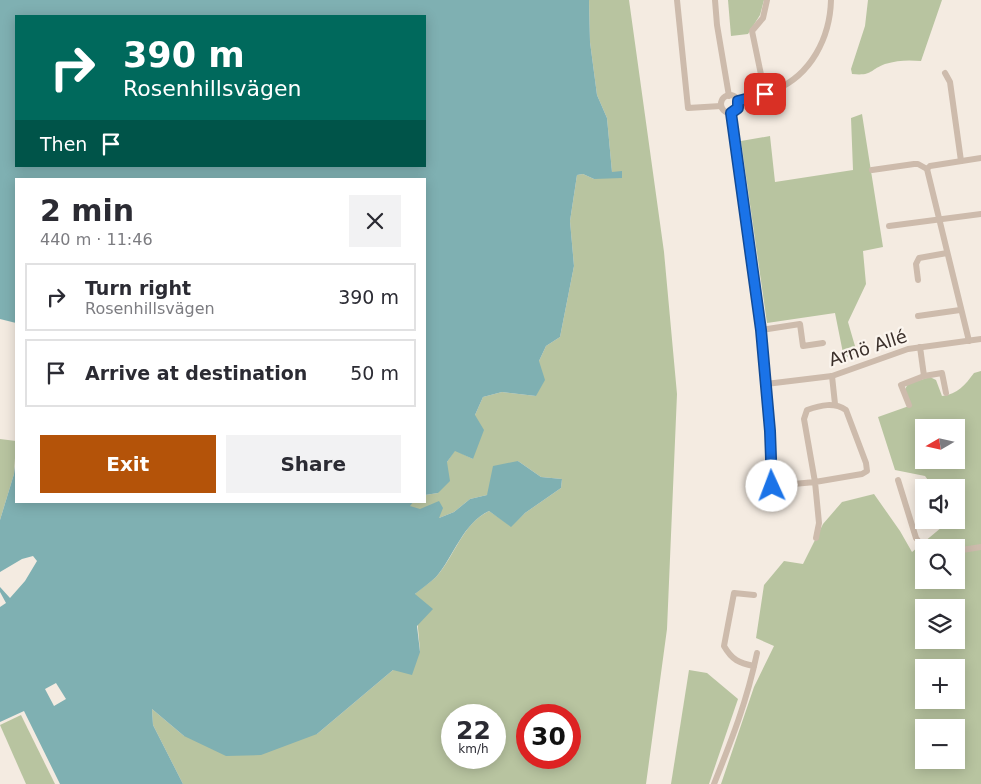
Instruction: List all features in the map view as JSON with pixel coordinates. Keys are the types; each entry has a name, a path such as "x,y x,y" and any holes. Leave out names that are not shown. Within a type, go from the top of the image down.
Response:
{"street":[{"path":"676,0 688,108 721,106"},
{"path":"715,0 717,26 720,36"},
{"path":"719,0 720,36 729,96"},
{"path":"765,94 752,35 754,28 763,18 766,0"},
{"path":"738,101 765,94 797,76 815,55 827,29 831,0"},
{"path":"945,73 950,82 961,161"},
{"path":"734,96 738,101 738,108 731,113 724,111 721,106 723,99 734,96"},
{"path":"731,113 761,330 772,486 815,482 862,474 867,471 866,462 846,410 835,404 807,410 805,427 815,482 819,523 816,538"},
{"path":"927,170 930,166 981,158"},
{"path":"872,170 914,164 918,164 927,170 960,310 969,340"},
{"path":"889,226 981,214"},
{"path":"918,280 916,264 919,258 946,253"},
{"path":"918,316 960,310"},
{"path":"761,330 800,324 803,346 823,343"},
{"name":"Arnö Allé","path":"766,384 832,376 908,349 981,339"},
{"name":"Arnö Allé","path":"920,347 924,376"},
{"path":"909,405 901,385 924,376 942,373 946,393"},
{"path":"832,376 835,404"},
{"path":"898,480 917,539"},
{"path":"965,550 981,547"},
{"path":"754,595 734,593 724,646 730,656 739,663 754,666"},
{"path":"714,784 739,722 757,653"}],"green space":[{"path":"589,0 629,0 664,252 677,394 667,629 646,784 183,784 153,725 152,709 184,736 317,734 393,670 420,651 415,594 443,569 465,532 472,524 489,511 511,526 525,513 561,488 562,479 541,477 518,461 487,495 470,499 454,512 439,518 409,506 412,503 426,503 426,495 438,493 447,462 455,450 473,459 475,415 483,397 502,392 536,396 539,361 546,346 560,337 574,266 570,221 577,175 583,174 594,179 612,172 607,118 597,95 590,42"},
{"path":"728,0 764,0 760,15 748,34 731,36"},
{"path":"868,0 942,0 921,61 894,62 880,66 867,73 852,74 851,69 865,26"},
{"path":"862,114 883,247 863,251 866,284 848,322 857,353 844,358 835,313 767,323 741,141 770,136 775,182 853,170 851,118"},
{"path":"981,371 981,784 721,784 754,687 774,646 756,638 764,585 784,561 803,564 823,524 842,502 874,494 912,552 915,550 915,589 965,589 965,539 928,539 940,529 965,529 965,479 927,479 925,476 895,470 878,417 909,406 904,391 908,384 930,377 936,380 942,396 961,388 974,373"},
{"path":"0,439 15,441 15,458 14,474 0,520"},
{"path":"689,670 707,673 738,699 709,784 671,784"},
{"path":"21,715 55,784 26,784 0,725"}],"water":[{"path":"0,0 589,0 590,42 597,95 607,118 612,172 622,171 622,178 594,179 583,174 577,175 570,221 574,266 560,337 546,346 539,361 545,380 536,396 502,392 483,397 475,415 484,430 473,459 455,451 447,462 450,481 438,493 426,495 426,178 15,178 15,323 0,319"},
{"path":"518,461 541,477 562,479 561,488 525,513 511,527 489,511 472,523 436,577 415,594 433,609 417,626 420,652 412,675 393,670 317,734 261,755 226,756 184,736 152,709 153,725 183,784 60,784 24,711 0,722 0,607 6,603 0,592 0,587 10,598 25,581 37,561 33,556 22,559 0,572 0,520 15,466 15,503 412,503 410,506 420,509 439,501 443,508 439,518 454,512 470,499 487,495 493,466","holes":["56,683 66,699 54,706 45,689"]}],"route":[{"path":"765,94 738,101 738,108 731,113 731,124 761,330 770,431 772,486"}]}
